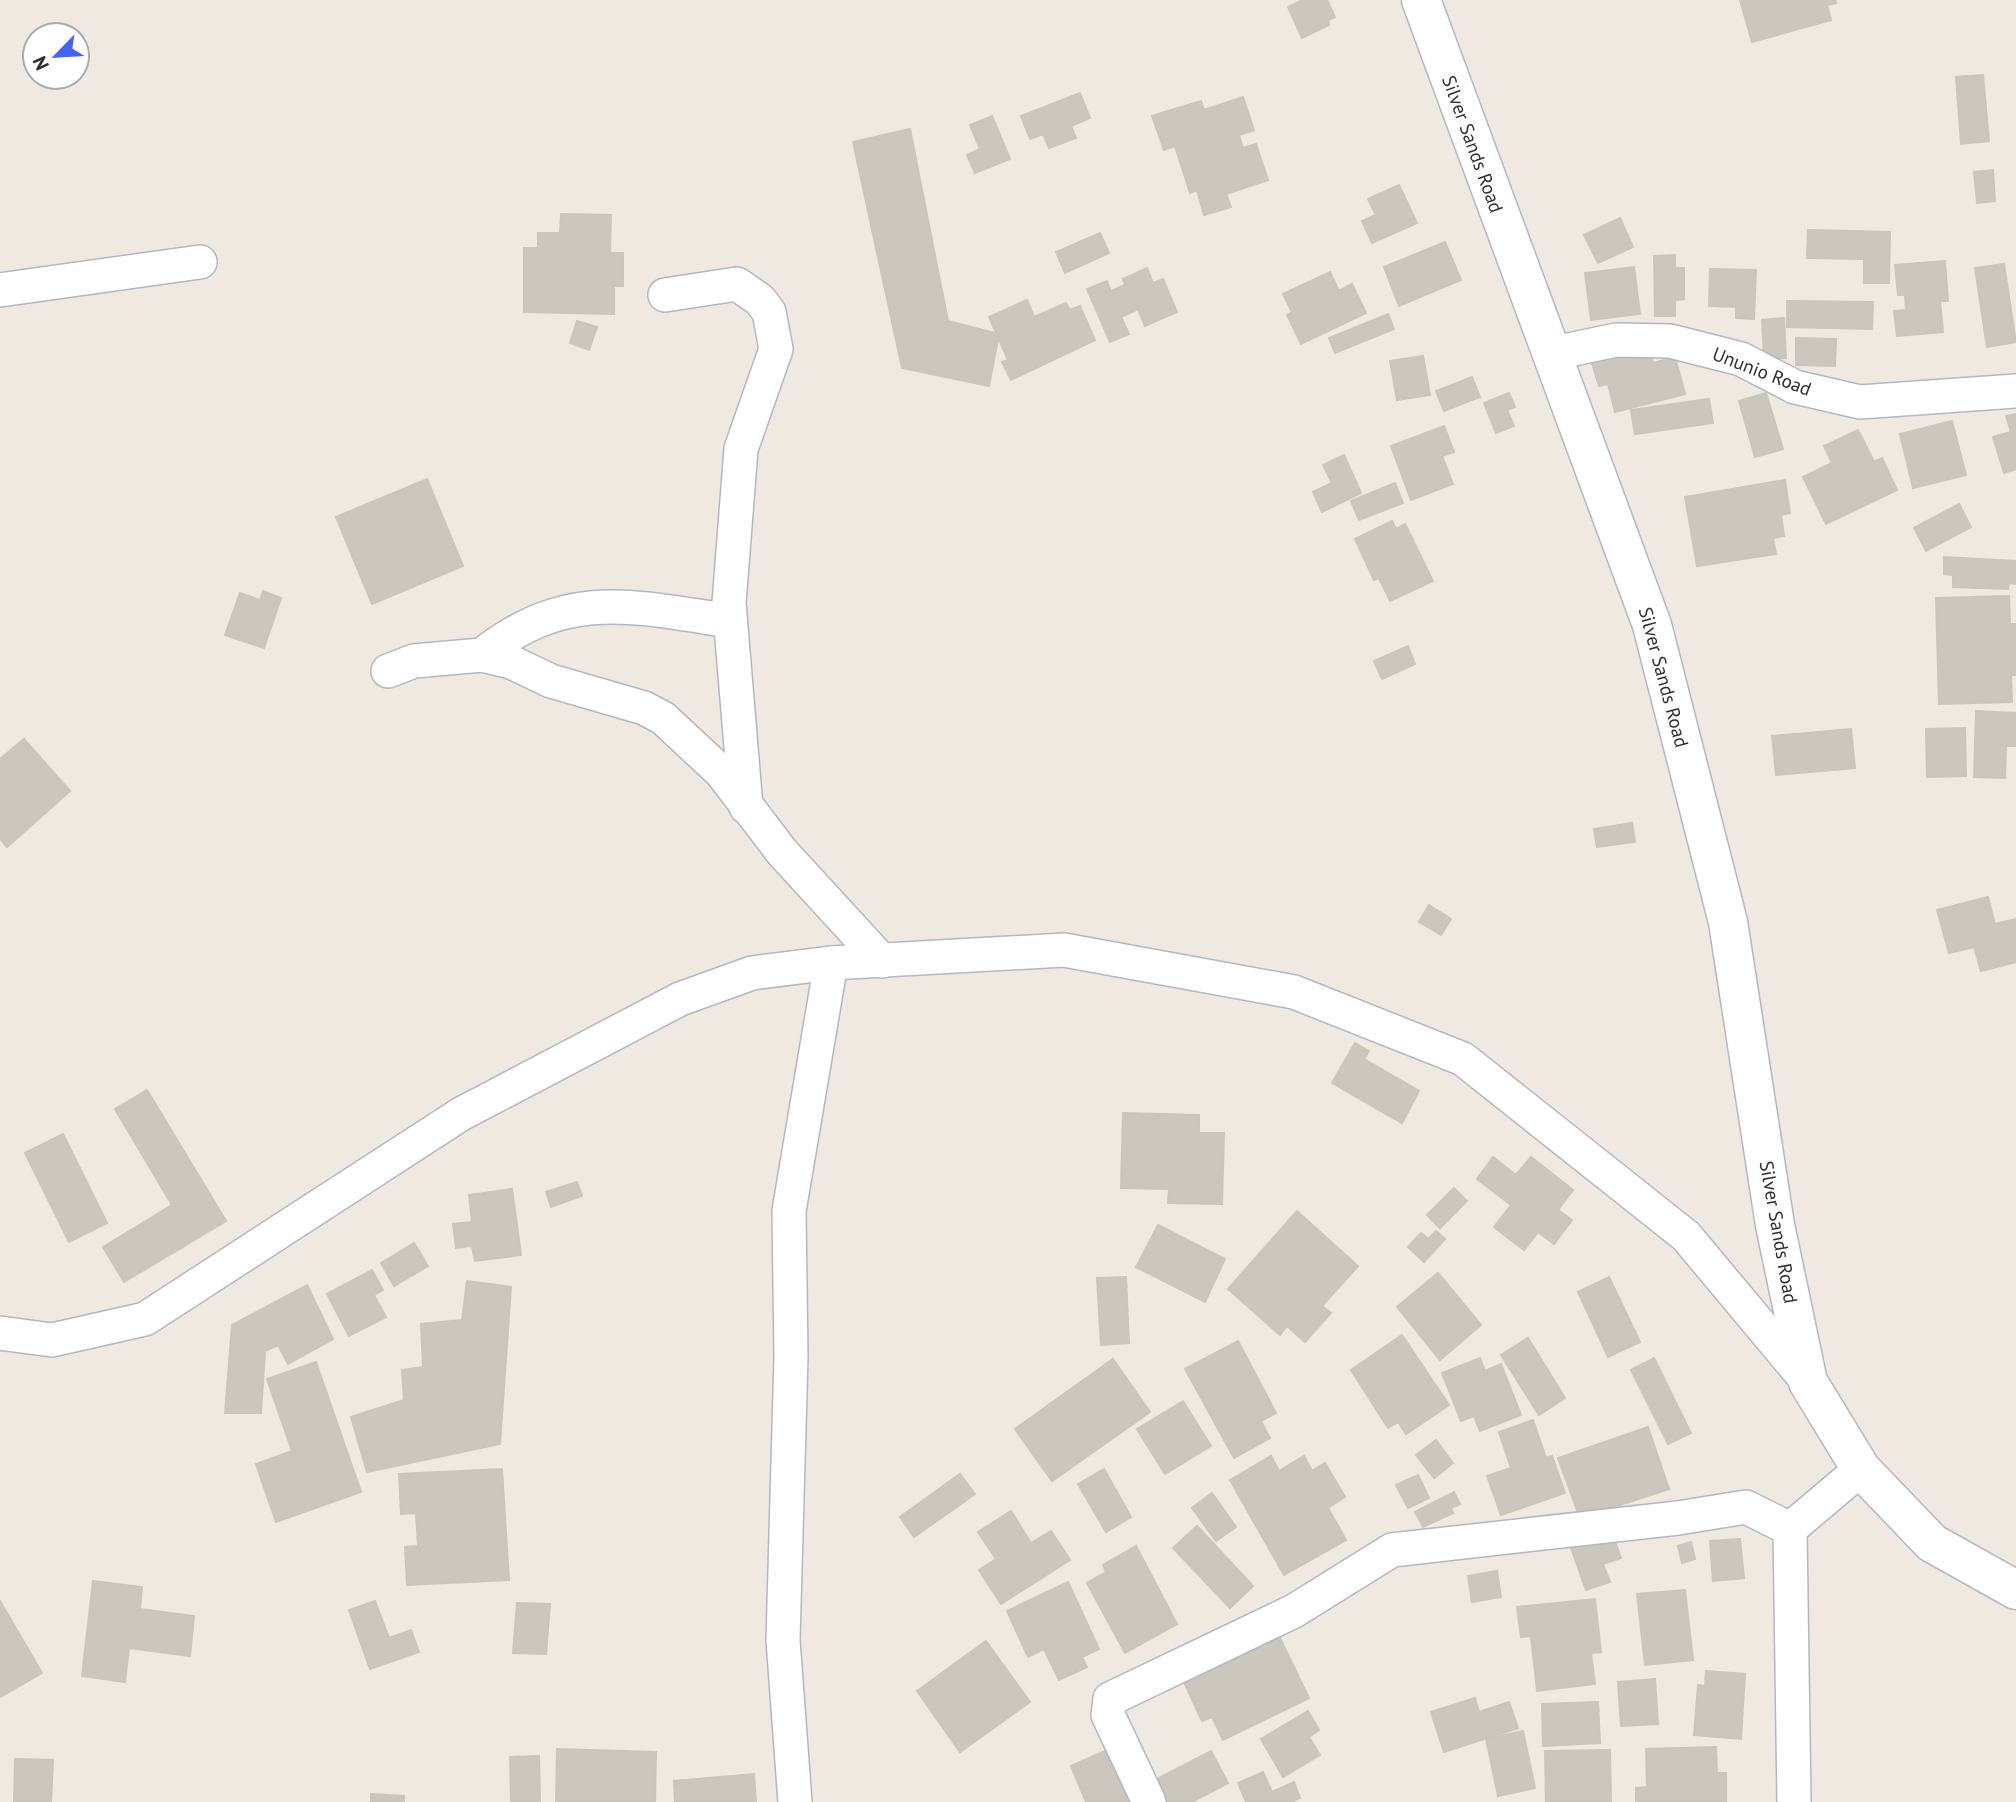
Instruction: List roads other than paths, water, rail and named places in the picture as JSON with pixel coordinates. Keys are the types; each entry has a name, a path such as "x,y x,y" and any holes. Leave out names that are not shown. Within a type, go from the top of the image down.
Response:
{"street":[{"name":"Silver Sands Road","path":"1421,0 1652,625 1728,922 1775,1225 1808,1382 1861,1469 1932,1543 2016,1590"},
{"path":"0,290 200,262"},
{"path":"665,295 737,284 760,300 769,312 776,349 741,449 729,603 746,807"},
{"name":"Ununio Road","path":"1550,354 1616,340 1670,341 1741,359 1795,387 1860,402 2016,391"},
{"path":"482,655 533,620 593,607 635,606 730,621"},
{"path":"388,671 414,661 482,655 511,662 551,681 644,708 663,718 721,772 782,852 882,961"},
{"path":"0,1333 52,1340 145,1319 461,1114 680,999 752,973 831,963 1064,950 1294,992 1463,1059 1686,1236 1808,1382"},
{"path":"794,1802 783,1640 791,1357 789,1210 831,963"},
{"path":"1790,1529 1861,1469"},
{"path":"1149,1802 1108,1715 1110,1699 1294,1611 1392,1550 1678,1518 1746,1507 1790,1529"},
{"path":"1790,1529 1794,1802"}]}
